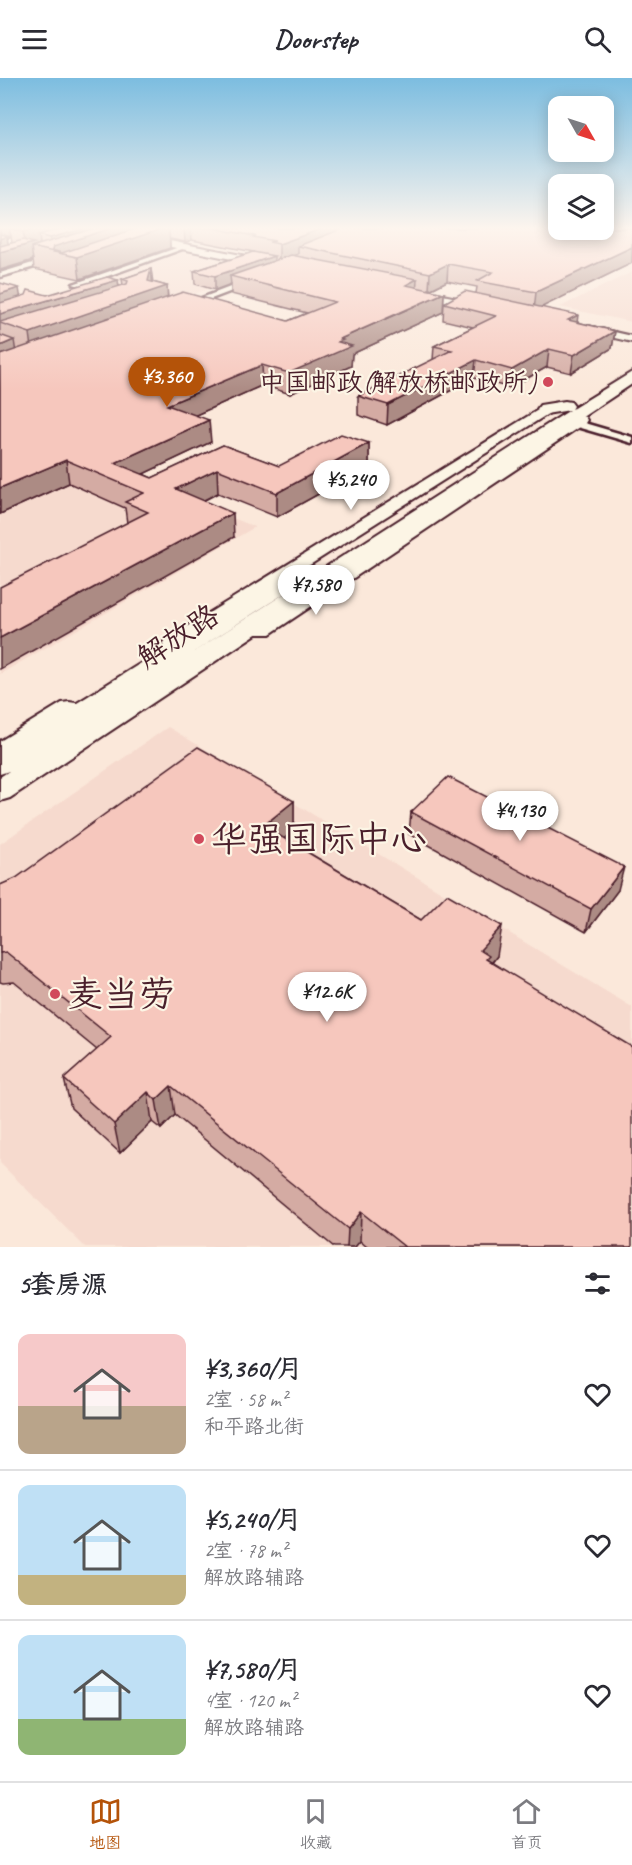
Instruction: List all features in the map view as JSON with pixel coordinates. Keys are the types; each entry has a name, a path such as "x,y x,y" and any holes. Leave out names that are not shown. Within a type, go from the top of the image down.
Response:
{"main road":[{"name":"解放路","path":"0,791 569,414 632,363"},
{"name":"解放路","path":"0,764 632,377"}],"street":[{"path":"77,284 81,283"},
{"path":"178,308 250,283"},
{"path":"407,289 487,305"},
{"path":"632,332 576,323 632,339"},
{"path":"569,414 632,440"},
{"path":"0,751 569,414"},
{"path":"33,782 569,414"}],"shaded area":[{"path":"101,283 229,283 172,301"},
{"path":"610,283 632,283 632,322 560,307"},
{"path":"0,423 255,527 0,674"},
{"path":"168,727 632,1007 632,1247 85,1247 0,1163 0,844"}],"building":[{"path":"0,283 19,288 0,294"},
{"path":"88,283 109,283 0,314 0,303 26,295 28,290 47,295"},
{"path":"154,283 167,286 30,333 0,323 0,322 127,284"},
{"path":"256,283 410,283 406,285 444,293 340,339 343,340 338,342 352,346 289,373 262,365 167,405 209,420 115,463 152,478 223,445 279,466 341,434 369,443 277,493 217,469 176,489 233,513 0,638 0,587 148,512 125,502 144,493 66,460 0,488 0,355 183,292 288,321 335,302"},
{"path":"485,283 556,283 536,292"},
{"path":"465,291 578,315 568,320 615,331 574,355 549,349 512,370 476,360 388,405 358,396 452,350 434,346 496,316 444,303"},
{"path":"0,335 14,340 0,346"},
{"path":"198,747 294,801 263,826 421,920 447,894 502,926 480,950 489,956 486,959 632,1047 632,1247 405,1247 361,1212 348,1229 171,1086 156,1100 148,1092 114,1124 64,1079 111,1037 6,952 0,953 0,885 16,878"},
{"path":"448,777 624,867 591,909 411,812"}],"place":[{"name":"中国邮政(解放桥邮政所)","path":"548,382"},
{"name":"华强国际中心","path":"199,839"},
{"name":"麦当劳","path":"55,994"}]}
